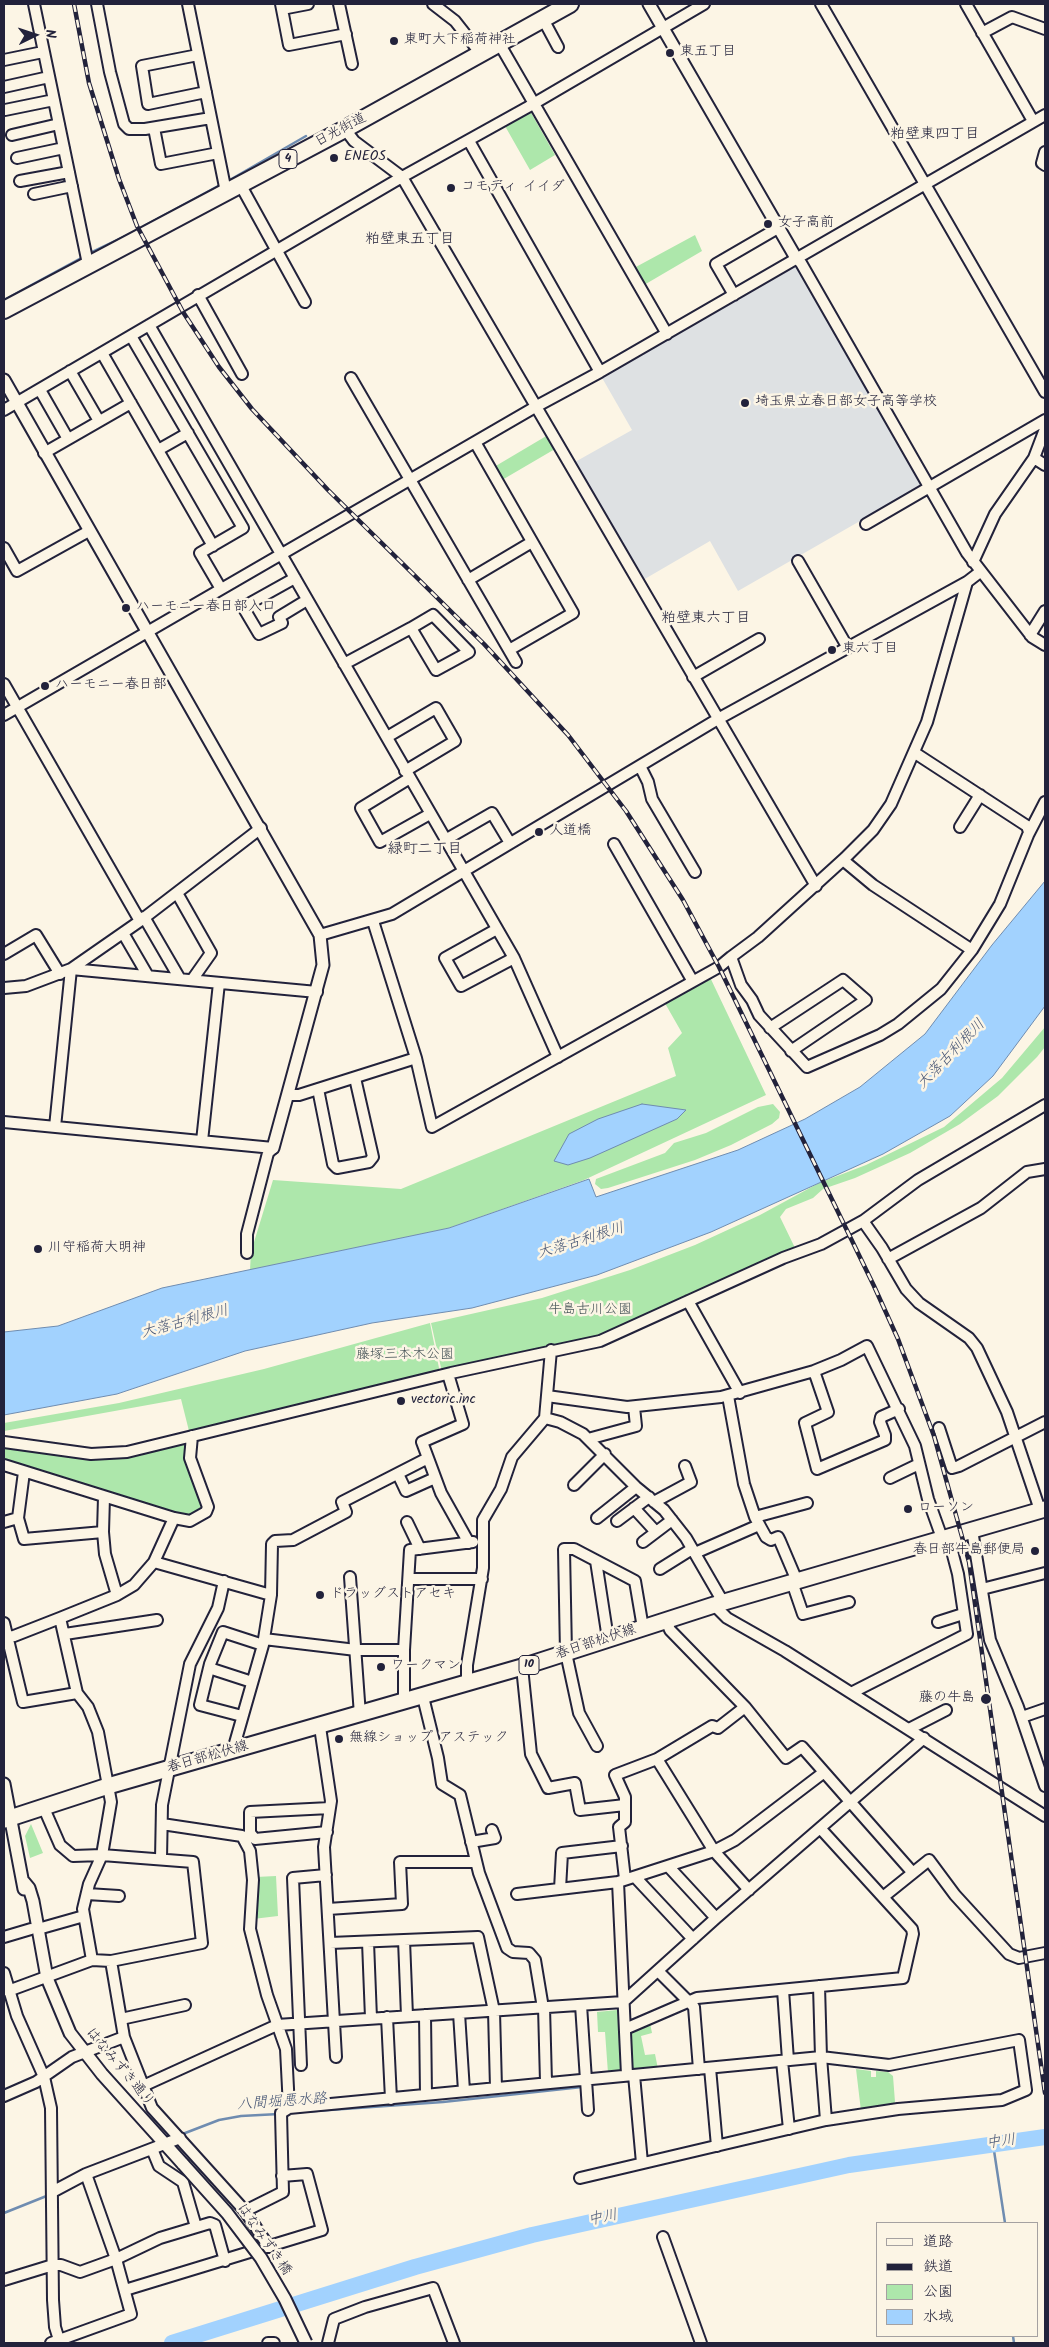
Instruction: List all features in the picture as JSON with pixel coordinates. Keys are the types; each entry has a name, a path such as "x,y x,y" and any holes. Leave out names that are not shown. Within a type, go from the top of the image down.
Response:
{"highway":[{"name":"日光街道","path":"4,310 345,129 570,4"}],"main road":[{"name":"春日部松伏線","path":"7,1819 108,1786 467,1684 718,1604 1042,1509"}],"street":[{"path":"34,4 88,264"},
{"path":"97,4 110,72 124,124 129,129 154,128 211,118"},
{"path":"188,4 218,152 233,188 276,250 305,302"},
{"path":"308,4 281,7 289,45 346,34"},
{"path":"339,4 352,64"},
{"path":"433,4 454,21 481,54"},
{"path":"649,4 973,562 1030,635 1045,645"},
{"path":"4,410 198,295 402,177 534,104 704,4"},
{"path":"821,4 1045,392"},
{"path":"966,4 1033,121"},
{"path":"982,32 1012,17 1045,29"},
{"path":"543,19 558,47"},
{"path":"500,43 667,334"},
{"path":"4,60 43,52"},
{"path":"198,55 142,66 148,104 206,92"},
{"path":"4,87 48,77"},
{"path":"4,110 54,100"},
{"path":"4,715 537,406 667,334 1045,115"},
{"path":"12,135 59,124"},
{"path":"154,128 162,164 218,152"},
{"path":"345,129 354,142 402,177 816,886"},
{"path":"469,141 600,372"},
{"path":"17,158 64,148"},
{"path":"1045,152 1042,163 1045,166"},
{"path":"20,181 69,172"},
{"path":"34,194 72,186"},
{"path":"734,295 716,264 778,228"},
{"path":"198,295 242,374"},
{"path":"149,325 514,958 558,1057"},
{"path":"131,336 243,528 200,553 221,589"},
{"path":"102,353 213,546"},
{"path":"70,371 99,421"},
{"path":"351,378 516,662"},
{"path":"4,380 44,453 261,828 320,935 323,965 317,992 289,1095 272,1148 268,1153 247,1234 247,1254"},
{"path":"40,390 68,439"},
{"path":"44,453 130,403"},
{"path":"866,524 1045,420"},
{"path":"973,562 995,514 1034,458 1045,429"},
{"path":"158,450 188,433"},
{"path":"475,442 573,613 509,650"},
{"path":"1034,458 1045,465"},
{"path":"4,548 17,571 89,531"},
{"path":"468,580 532,542"},
{"path":"798,561 848,648"},
{"path":"320,935 392,914 718,719 967,582 980,572"},
{"path":"295,578 243,607 259,634 282,623 279,617 307,600"},
{"path":"373,921 416,1058 432,1127 692,980 719,967 758,937 816,886 874,830 891,804 927,722 967,582"},
{"path":"1030,635 1045,611"},
{"path":"344,664 433,615 468,652 436,670 411,628"},
{"path":"693,677 759,639"},
{"path":"4,684 142,919 180,979"},
{"path":"387,737 436,708 456,741 361,808 380,842 430,814"},
{"path":"915,753 1027,826 1029,832"},
{"path":"640,766 648,782 652,799 695,872"},
{"path":"960,828 980,796"},
{"path":"731,957 741,985 770,1028 807,1067 880,1035 898,1024 928,1000 972,950 1000,904 1029,832 1045,802"},
{"path":"445,840 492,813 510,843"},
{"path":"5,986 26,986 71,969 142,919 261,828"},
{"path":"614,844 692,980"},
{"path":"843,860 873,885 972,950"},
{"path":"177,892 211,953 192,980"},
{"path":"497,929 445,958 461,986 514,958"},
{"path":"123,932 148,976"},
{"path":"4,954 36,934 60,974"},
{"path":"71,969 317,992"},
{"path":"56,1127 71,969"},
{"path":"770,1028 843,980 866,1000 791,1051"},
{"path":"202,1142 219,983"},
{"path":"289,1095 300,1095 416,1058"},
{"path":"318,1089 332,1164 337,1168 370,1162 373,1157 355,1078"},
{"path":"4,1442 68,1451 108,1454 127,1452 448,1374 551,1350 600,1341 784,1258 808,1250 863,1221 918,1180 1045,1105"},
{"path":"4,1122 272,1148"},
{"path":"888,1259 981,1208 1027,1172 1045,1169"},
{"path":"863,1221 906,1289 919,1303 969,1338 977,1348 1016,1435 1042,1509"},
{"path":"688,1301 740,1392"},
{"path":"547,1396 634,1406 728,1396 814,1371 841,1360 867,1346 899,1409 915,1446 958,1574 967,1634 851,1693"},
{"path":"467,1684 467,1665 482,1579 483,1520 501,1489 512,1457 545,1418 547,1396 545,1392 551,1350"},
{"path":"814,1371 828,1412 804,1424 817,1469 885,1440 880,1422 881,1417 899,1409"},
{"path":"448,1374 463,1424 422,1442 441,1494 469,1543"},
{"path":"728,1396 744,1484 757,1521 766,1537 771,1540 778,1537 780,1541 803,1614 849,1602"},
{"path":"588,1439 636,1426 634,1406"},
{"path":"545,1418 560,1422 588,1439 672,1520 694,1551 718,1604 727,1618 785,1651 1045,1816"},
{"path":"939,1428 952,1468 1045,1422"},
{"path":"4,1465 104,1497 190,1521 206,1512 208,1507 190,1458 192,1436"},
{"path":"574,1485 605,1454"},
{"path":"233,1750 263,1642 271,1595 272,1544 274,1541 293,1540 346,1512 342,1502 428,1458"},
{"path":"890,1478 920,1464"},
{"path":"617,1521 634,1508 691,1482 685,1466"},
{"path":"24,1472 18,1518 24,1539 103,1532"},
{"path":"398,1474 406,1491 435,1478"},
{"path":"597,1518 636,1487"},
{"path":"104,1497 103,1532 106,1554 117,1595"},
{"path":"660,1569 757,1521 807,1503"},
{"path":"634,1508 656,1532"},
{"path":"4,1522 18,1518"},
{"path":"6,1638 117,1595 134,1585 154,1562 174,1518"},
{"path":"643,1542 672,1520"},
{"path":"407,1522 420,1549"},
{"path":"972,1530 990,1640 1022,1716 1045,1786"},
{"path":"404,1702 404,1650 410,1550 482,1540"},
{"path":"597,1746 579,1713 566,1653 564,1549 574,1549 635,1581 644,1628"},
{"path":"596,1560 608,1639"},
{"path":"154,1562 271,1595"},
{"path":"982,1589 1045,1573"},
{"path":"350,1577 360,1715"},
{"path":"409,1579 482,1579"},
{"path":"161,1859 162,1805 190,1664 218,1608 224,1581"},
{"path":"938,1622 963,1614"},
{"path":"60,1618 65,1634 76,1693 88,1707 98,1732 111,1802 102,1855 83,1910 92,1960"},
{"path":"65,1634 157,1620"},
{"path":"666,1620 670,1630 745,1707 786,1758 802,1747 913,1873"},
{"path":"4,1623 6,1638 24,1702 76,1693"},
{"path":"242,1716 200,1705 209,1668 223,1632 263,1642 356,1650 404,1650"},
{"path":"522,1667 531,1754 548,1788 575,1783 580,1810 625,1805"},
{"path":"209,1668 252,1682"},
{"path":"423,1697 438,1758 442,1784 460,1794 476,1862 506,1948 513,1952 529,1953 536,1960 544,2007 546,2082"},
{"path":"642,2163 625,2029 626,1879 619,1827 625,1822 625,1797 615,1775 657,1759 712,1726 718,1728 745,1707"},
{"path":"1022,1716 1045,1709"},
{"path":"909,1729 946,1710"},
{"path":"320,1727 328,1774 330,1808 324,1847 336,2057"},
{"path":"143,2086 206,2059 277,2025 624,2002 716,1918 924,1738"},
{"path":"657,1759 714,1851 749,1890"},
{"path":"517,1894 626,1879 714,1851 734,1840 823,1773"},
{"name":"はなみずき通り","path":"4,1784 7,1819 24,1882 29,1888 35,1928 47,1978 61,2015 84,2052 102,2074 183,2164"},
{"path":"8,1991 92,1960 111,1960 202,1943 193,1862 102,1855 73,1856 60,1845 43,1806"},
{"path":"327,1832 255,1838 250,1833 250,1812 330,1808"},
{"path":"162,1824 242,1836 250,1850 252,1864 250,1929 277,2025 286,2049 289,2108"},
{"path":"625,2029 696,1998 903,1978 913,1934 912,1929 820,1828"},
{"path":"471,1842 495,1838 492,1830"},
{"path":"560,1889 562,1853 622,1846"},
{"path":"883,1897 929,1860 955,1895 1009,1954 1019,1958 1045,1953"},
{"path":"328,1909 402,1904 400,1862 476,1862"},
{"path":"668,1866 716,1918"},
{"path":"301,2065 293,1878 326,1875"},
{"path":"626,1879 693,1939"},
{"path":"87,1894 120,1896"},
{"path":"4,1937 84,1916"},
{"path":"330,1943 478,1937 494,2011 496,2088"},
{"path":"404,1940 407,2016"},
{"path":"368,1942 371,2018"},
{"path":"111,1960 124,2037 152,2108 246,2211 269,2247"},
{"path":"658,1971 694,2007 717,2146"},
{"path":"4,1973 8,1991 44,2077 51,2108 54,2192 54,2318 57,2343 131,2314 116,2259 86,2174"},
{"path":"819,1986 821,2057 826,2120"},
{"path":"783,1990 789,2129"},
{"path":"121,2019 185,2005"},
{"path":"581,2005 588,2110"},
{"path":"459,2013 464,2091"},
{"path":"426,2015 426,2095"},
{"path":"387,2017 391,2099"},
{"path":"4,2096 44,2077 72,2057 124,2037"},
{"path":"246,2211 282,2192 281,2112 289,2108 821,2057 888,2065 1019,2040 1026,2090 1002,2100 898,2109 826,2120 580,2178"},
{"path":"54,2192 86,2174 166,2145 178,2135"},
{"path":"152,2149 159,2166 183,2182 196,2227"},
{"name":"はなみずき橋","path":"183,2164 227,2213 261,2258 285,2299 306,2343"},
{"path":"125,2290 322,2230 306,2174 282,2176"},
{"path":"4,2280 53,2265 61,2265 80,2272 116,2259 160,2238 210,2223 215,2225 225,2261"},
{"path":"663,2237 701,2343"},
{"path":"328,2343 334,2318 365,2307 433,2288 454,2343"},
{"path":"268,2343 274,2343"}],"shaded area":[{"name":"埼玉県立春日部女子高等学校","path":"792,265 798,268 921,486 738,591 710,541 643,580 575,462 632,430 601,376"}],"green space":[{"path":"530,111 555,155 530,170 505,126"},
{"path":"695,235 702,251 644,285 634,268"},
{"path":"548,435 555,449 502,480 494,467"},
{"path":"708,973 766,1095 584,1180 449,1228 250,1270 251,1252 273,1180 401,1189 676,1076 668,1048 682,1033 662,998"},
{"name":"牛島古川公園","path":"1045,1027 1045,1047 1037,1057 998,1096 960,1124 910,1153 855,1178 823,1189 813,1198 786,1209 780,1217 796,1250 597,1337 442,1372 431,1323 542,1298 630,1270 695,1245 760,1215 819,1183 866,1165 944,1127 1002,1078"},
{"path":"773,1104 780,1112 779,1118 772,1124 731,1145 695,1160 608,1188 601,1189 595,1184 596,1179 665,1153 674,1143 706,1133 758,1107"},
{"name":"藤塚三本木公園","path":"430,1323 440,1373 190,1435 181,1399 4,1431 4,1423 119,1403 264,1369"},
{"path":"189,1440 205,1507 195,1516 175,1515 4,1462 4,1445 76,1455"},
{"path":"31,1824 43,1853 30,1858 25,1836"},
{"path":"276,1876 278,1916 253,1919 256,1877"},
{"path":"617,2010 620,2012 623,2068 621,2072 608,2073 605,2032 598,2032 597,2012"},
{"path":"650,2023 652,2033 641,2036 645,2055 655,2054 658,2069 633,2071 629,2033 631,2030"},
{"path":"856,2069 871,2071 871,2077 876,2077 876,2071 888,2072 893,2076 895,2102 891,2106 861,2111"}],"water":[{"name":"大落古利根川","path":"1045,881 1045,1006 993,1076 950,1116 883,1154 711,1232 597,1275 472,1308 372,1323 245,1351 117,1394 4,1415 4,1332 58,1326 162,1288 449,1228 589,1179 596,1197 738,1150 805,1119 860,1087 925,1034 992,945"},
{"path":"642,1104 686,1110 677,1119 590,1158 568,1165 554,1161 569,1134 598,1119"}],"waterway":[{"path":"228,181 306,136"},
{"path":"144,226 220,185"},
{"path":"88,254 128,235"},
{"path":"4,300 83,257"},
{"name":"八間堀悪水路","path":"287,2113 443,2102 582,2087"},
{"name":"八間堀悪水路","path":"180,2135 219,2120 241,2116 279,2114"},
{"name":"中川","path":"172,2343 415,2267 532,2235 849,2165 1045,2137"},
{"path":"993,2144 1005,2222"},
{"name":"八間堀悪水路","path":"4,2213 49,2195"},
{"path":"1013,2337 1014,2343"}],"railway":[{"path":"74,4 89,83 119,179 137,226 183,312 219,367 252,409 328,490 484,644 568,735 626,811 683,900 719,967 874,1286 898,1339 934,1436 969,1562 1045,2093"}],"place":[{"name":"東町大下稲荷神社","path":"394,41"},
{"name":"東五丁目","path":"670,53"},
{"name":"ENEOS","path":"334,158"},
{"name":"コモディ イイダ","path":"451,188"},
{"name":"女子高前","path":"768,224"},
{"name":"埼玉県立春日部女子高等学校","path":"745,403"},
{"name":"ハーモニー春日部入口","path":"126,608"},
{"name":"東六丁目","path":"832,650"},
{"name":"ハーモニー春日部","path":"45,686"},
{"name":"人道橋","path":"539,832"},
{"name":"川守稲荷大明神","path":"38,1249"},
{"name":"vectoric.inc","path":"401,1401"},
{"name":"ローソン","path":"908,1509"},
{"name":"春日部牛島郵便局","path":"1035,1551"},
{"name":"ドラッグストアセキ","path":"320,1595"},
{"name":"ワークマン","path":"381,1667"},
{"name":"藤の牛島","path":"986,1699"},
{"name":"無線ショップ アステック","path":"339,1739"}],"district":[{"name":"粕壁東四丁目","path":"935,135"},
{"name":"粕壁東五丁目","path":"410,240"},
{"name":"粕壁東六丁目","path":"706,619"},
{"name":"緑町二丁目","path":"425,850"}]}
